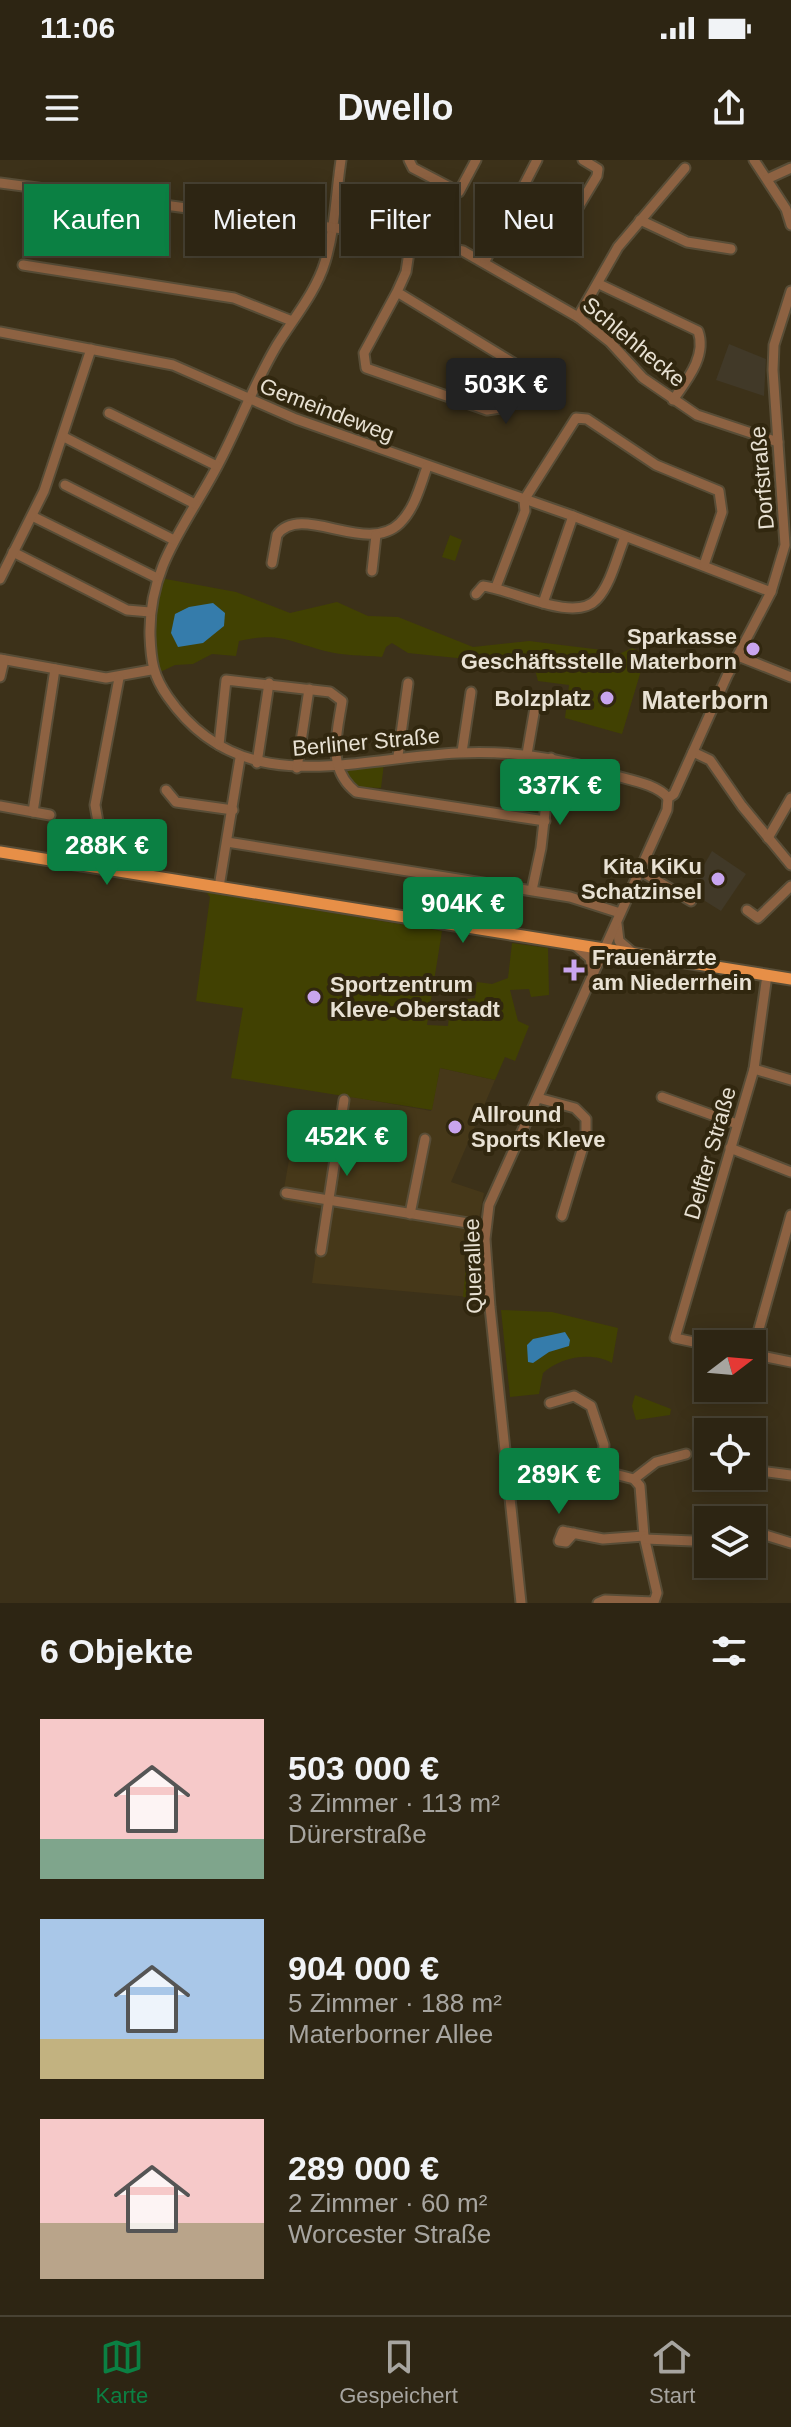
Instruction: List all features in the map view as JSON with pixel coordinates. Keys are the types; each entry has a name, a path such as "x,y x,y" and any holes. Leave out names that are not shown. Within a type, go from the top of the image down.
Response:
{"main road":[{"path":"0,852 791,979"}],"street":[{"path":"0,677 2,660 119,678 151,670 150,612 155,577 325,262 341,160"},
{"path":"409,160 413,168 459,192 476,160"},
{"path":"525,184 537,160"},
{"path":"582,201 598,169 583,160"},
{"path":"754,160 791,225"},
{"path":"578,317 618,247 685,168"},
{"path":"767,179 791,168"},
{"name":"Schlehhecke","path":"0,183 341,228"},
{"path":"640,220 687,242 731,249"},
{"name":"Schlehhecke","path":"459,250 485,261 578,317 610,342 637,373 697,415 778,442"},
{"path":"397,292 520,367 522,381 507,407 487,410 366,368 364,353 397,292 406,272 408,256"},
{"path":"485,261 488,256"},
{"path":"23,265 234,298 292,321"},
{"path":"599,284 698,331 702,341 698,358 689,378 673,400"},
{"name":"Dorfstraße","path":"610,951 619,917 667,810 668,798 674,794 771,592 788,546 778,442 774,345 791,291"},
{"name":"Gemeindeweg","path":"0,332 173,365 248,400 480,486 573,516 771,592"},
{"path":"0,579 32,516 64,437 91,349"},
{"path":"109,413 217,466"},
{"path":"496,587 525,511 524,500 576,418 587,419 656,465 719,491 722,512 704,565"},
{"path":"64,437 195,504"},
{"path":"272,563 277,535 289,526 301,524 376,535 389,531 405,517 427,467"},
{"path":"65,485 174,540"},
{"path":"32,516 155,577"},
{"path":"543,603 573,516"},
{"path":"372,571 376,535"},
{"path":"476,594 483,586 496,587 543,603 565,608 583,607 595,602 625,537"},
{"path":"13,552 127,610 150,612"},
{"path":"738,656 791,677"},
{"path":"33,812 55,669"},
{"name":"Berliner Straße","path":"151,670 188,720 219,745 240,758 257,763 297,768 462,752 527,754 551,758 658,790 668,798"},
{"path":"98,822 95,805 119,678"},
{"path":"219,745 226,680 269,683 335,694 342,701 336,764 346,784 356,792 545,821"},
{"path":"257,763 269,683"},
{"path":"398,756 408,683"},
{"path":"297,768 309,689"},
{"path":"462,752 471,692"},
{"path":"527,754 536,702"},
{"path":"693,752 710,760 791,865"},
{"path":"219,887 240,758"},
{"path":"532,890 545,821 551,758"},
{"path":"166,790 176,802 233,810"},
{"path":"768,838 791,798"},
{"path":"0,806 50,815"},
{"path":"227,842 570,897 619,917 619,941 636,956"},
{"path":"639,870 691,901"},
{"path":"747,910 762,920 791,886"},
{"path":"576,946 592,961 593,976"},
{"name":"Querallee","path":"521,1603 490,1307 486,1226 492,1196 593,976 610,951"},
{"name":"Delfter Straße","path":"694,1342 675,1338 754,1069 767,975"},
{"path":"754,1069 791,1080"},
{"path":"662,1097 737,1124"},
{"path":"538,1098 575,1108 586,1119 586,1137 562,1216"},
{"path":"321,1251 344,1100"},
{"path":"410,1214 425,1139"},
{"path":"730,1148 791,1172"},
{"path":"286,1193 486,1226"},
{"path":"759,1330 791,1215"},
{"path":"766,1357 791,1362"},
{"path":"550,1403 574,1396 591,1406 604,1445 602,1469"},
{"path":"634,1479 656,1462 686,1454"},
{"path":"508,1461 556,1461 602,1469 634,1479 641,1494 644,1537 657,1593 656,1603 598,1603"},
{"path":"766,1472 791,1475"},
{"path":"574,1533 603,1539 644,1537 693,1541"},
{"path":"766,1535 791,1543"}],"shaded area":[{"path":"729,344 766,359 764,396 716,380"},
{"path":"450,535 462,540 455,561 442,557"},
{"path":"155,577 236,592 290,613 337,602 368,616 398,617 473,647 529,641 602,650 615,656 632,648 646,654 622,734 565,718 569,685 538,681 534,666 408,653 392,643 386,647 382,657 332,653 292,641 253,638 239,641 236,656 212,654 193,664 175,665 154,675 150,612"},
{"path":"384,763 381,788 358,787 348,782 347,772 352,766"},
{"name":"Kita KiKu Schatzinsel","path":"712,851 746,874 721,911 689,891"},
{"name":"Sportzentrum Kleve-Oberstadt","path":"206,892 442,931 427,1025 448,1026 450,1007 459,1008 461,1000 475,998 477,982 492,984 508,978 512,943 548,948 549,995 531,997 529,989 510,990 518,1021 529,1026 515,1061 505,1057 495,1080 440,1068 432,1110 231,1078 243,1008 196,1001 210,897"},
{"path":"440,1068 495,1080 451,1182 484,1193 476,1233 481,1298 312,1283 322,1209 282,1200 290,1154 330,1161 343,1095 431,1111"},
{"path":"469,1232 476,1233 481,1298 463,1297"},
{"path":"501,1310 552,1312 618,1328 612,1363 586,1357 558,1363 543,1373 539,1394 510,1397"},
{"path":"635,1395 671,1409 670,1415 636,1420 632,1406"}],"water":[{"path":"213,603 225,613 224,626 203,643 178,647 171,633 175,614 189,607"},
{"path":"565,1332 570,1340 569,1346 549,1352 533,1363 528,1362 527,1345 533,1339"}],"place":[{"name":"Sparkasse Geschäftsstelle Materborn","path":"753,649"},
{"name":"Bolzplatz","path":"607,698"},
{"name":"Kita KiKu Schatzinsel","path":"718,879"},
{"name":"Frauenärzte am Niederrhein","path":"574,970"},
{"name":"Sportzentrum Kleve-Oberstadt","path":"314,997"},
{"name":"Allround Sports Kleve","path":"455,1127"}],"district":[{"name":"Materborn","path":"705,700"}]}
